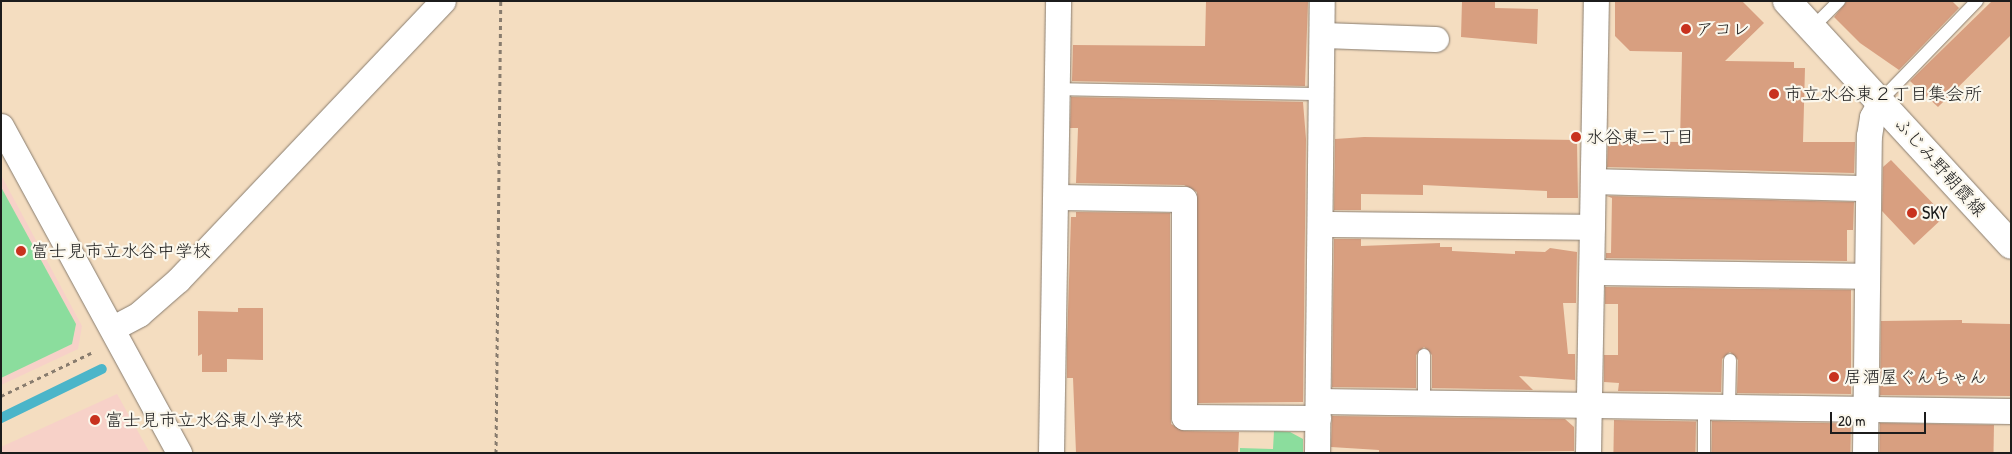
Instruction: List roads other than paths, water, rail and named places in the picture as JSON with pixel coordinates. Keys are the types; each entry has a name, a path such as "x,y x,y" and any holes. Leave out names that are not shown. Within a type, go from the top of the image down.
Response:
{"main road":[{"name":"ふじみ野朝霞線","path":"1787,1 1881,100 2011,245"}],"street":[{"path":"117,336 178,280 443,1"},
{"path":"1051,453 1058,1"},
{"path":"1317,453 1322,1"},
{"path":"1588,453 1596,1"},
{"path":"1322,36 1436,39"},
{"path":"1865,453 1869,136 1872,116 1881,100"},
{"path":"1,126 179,453"},
{"path":"1593,181 1867,188"},
{"path":"1056,197 1184,198 1184,417 1424,403 2011,411"},
{"path":"1320,224 1592,227"},
{"path":"1592,272 1866,276"}],"lane":[{"path":"1813,27 1839,1"},
{"path":"1881,100 1977,1"},
{"path":"1057,88 1321,94"},
{"path":"1424,355 1424,403"},
{"path":"1728,408 1730,360"},
{"path":"1704,408 1704,452"}],"waterway":[{"path":"1,418 102,369"}],"place":[{"name":"アコレ","path":"1686,29"},
{"name":"市立水谷東２丁目集会所","path":"1774,94"},
{"name":"水谷東二丁目","path":"1576,137"},
{"name":"SKY","path":"1912,213"},
{"name":"富士見市立水谷中学校","path":"21,251"},
{"name":"居酒屋ぐんちゃん","path":"1834,377"},
{"name":"富士見市立水谷東小学校","path":"95,420"}]}
